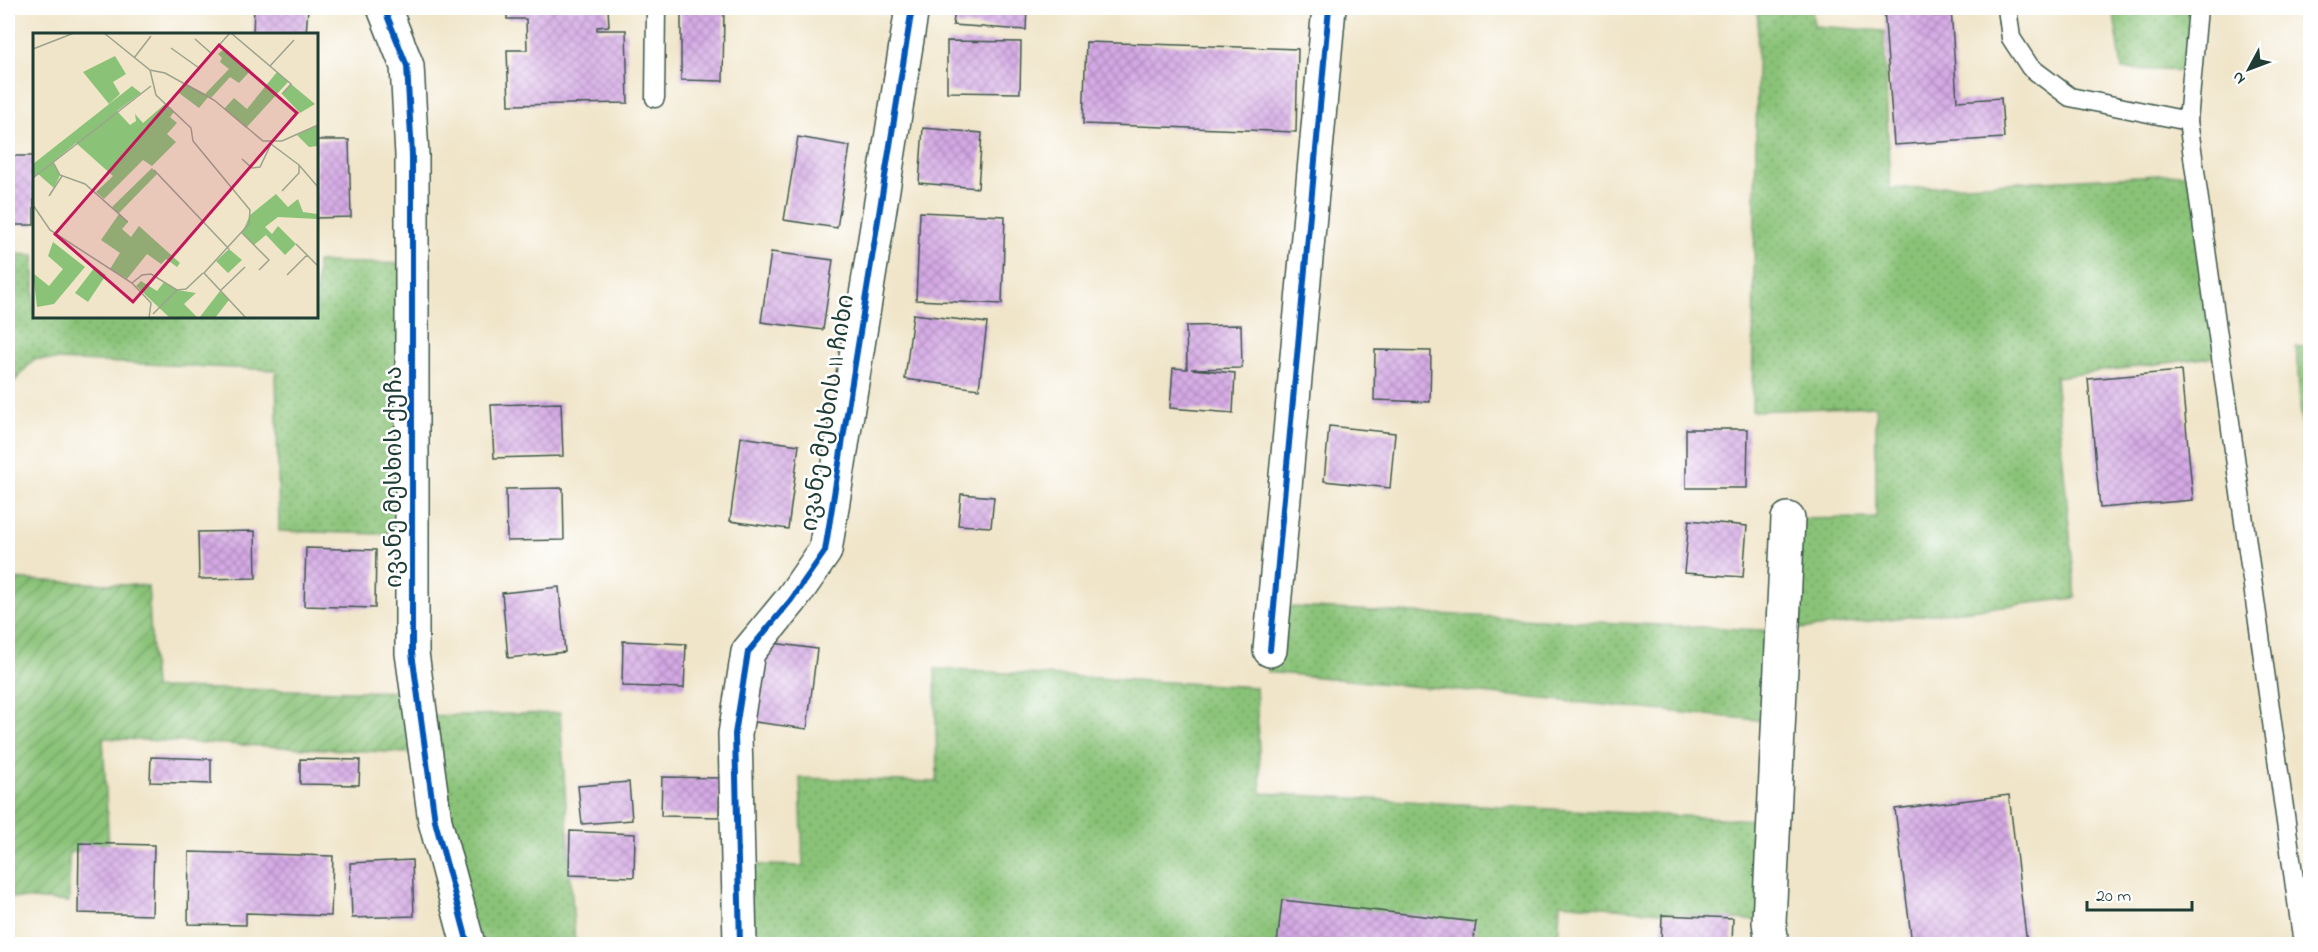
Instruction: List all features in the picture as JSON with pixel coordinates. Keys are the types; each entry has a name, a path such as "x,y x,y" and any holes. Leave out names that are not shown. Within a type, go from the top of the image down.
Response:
{"street":[{"name":"ივანე მესხის ქუჩა","path":"384,8 407,66 412,155 412,653 435,821 468,945"},
{"name":"ივანე მესხის II ჩიხი","path":"740,945 735,734 748,652 791,600 825,551 912,8"},
{"path":"1270,650 1329,8"},
{"path":"1772,945 1770,922 1788,519"}],"lane":[{"path":"655,98 656,8"},
{"path":"2007,8 2011,38 2030,67 2070,96 2188,120"},
{"path":"2198,8 2188,120 2303,945"}],"green space":[{"path":"1758,8 1812,8 1814,26 1884,31 1890,189 2195,173 2221,356 2055,377 2076,598 1782,631 1788,519 1876,518 1876,406 1752,411"},
{"path":"2113,8 2198,8 2192,71 2122,69"},
{"path":"8,254 33,255 33,318 318,318 318,262 414,264 413,535 279,531 276,370 34,359 8,389"},
{"path":"2310,346 2310,472 2305,472 2296,347"},
{"path":"8,579 148,586 154,688 418,692 426,754 103,738 109,849 69,852 69,902 8,897"},
{"path":"1274,606 1782,631 1778,722 1267,672"},
{"path":"935,669 1256,687 1261,793 1774,821 1769,922 1560,903 1558,944 740,944 738,864 803,866 800,778 937,782"},
{"path":"560,713 575,944 468,944 421,716"}],"building":[{"path":"254,8 308,8 306,33 253,33"},
{"path":"507,8 608,8 609,26 597,27 597,30 626,30 628,103 509,105 507,50 527,50 526,19 507,19"},
{"path":"681,8 724,8 723,81 681,80"},
{"path":"955,8 1027,8 1026,30 953,25"},
{"path":"1884,8 1951,8 1957,101 2001,98 2004,138 1894,145"},
{"path":"947,41 1021,42 1020,93 947,92"},
{"path":"1086,42 1298,49 1296,132 1083,124"},
{"path":"2310,61 2310,120 2309,120 2303,62"},
{"path":"923,128 982,133 978,188 919,183"},
{"path":"798,137 850,146 837,228 784,220"},
{"path":"318,140 349,140 351,217 318,218"},
{"path":"8,156 33,156 33,225 8,225"},
{"path":"920,212 1005,216 1002,304 916,300"},
{"path":"771,252 833,260 823,330 761,322"},
{"path":"913,314 987,323 979,389 905,379"},
{"path":"1241,325 1242,368 1191,369 1235,373 1233,413 1170,408 1173,368 1187,369 1186,326"},
{"path":"1375,350 1431,351 1430,402 1374,400"},
{"path":"2181,371 2193,500 2100,508 2088,379"},
{"path":"561,403 563,456 494,458 491,405"},
{"path":"1329,426 1395,433 1390,488 1324,481"},
{"path":"1686,429 1748,429 1747,488 1686,488"},
{"path":"741,437 799,445 788,529 730,521"},
{"path":"563,488 564,540 507,541 506,489"},
{"path":"961,494 994,497 991,527 958,525"},
{"path":"1689,520 1747,526 1743,577 1684,573"},
{"path":"255,531 256,578 199,579 198,532"},
{"path":"306,548 376,550 375,608 304,606"},
{"path":"559,587 565,652 508,658 502,593"},
{"path":"623,641 686,644 684,688 622,686"},
{"path":"758,641 817,649 807,729 748,721"},
{"path":"151,757 211,759 211,784 150,782"},
{"path":"300,759 360,760 359,785 300,784"},
{"path":"662,777 720,778 719,817 661,816"},
{"path":"629,782 632,820 582,824 578,786"},
{"path":"2009,795 2027,944 1912,944 1895,809"},
{"path":"570,831 635,834 634,877 569,875"},
{"path":"79,843 154,845 152,915 78,913"},
{"path":"189,852 333,856 331,916 246,913 246,925 188,924"},
{"path":"412,860 414,916 352,918 350,863"},
{"path":"1282,900 1476,922 1473,944 1277,944"},
{"path":"1662,915 1733,918 1732,944 1661,944"}],"cycle path":[{"path":"384,8 407,66 412,155 412,653 435,821 468,944"},
{"path":"740,944 735,734 748,652 791,600 825,551 912,8"},
{"path":"1270,650 1329,8"}]}
